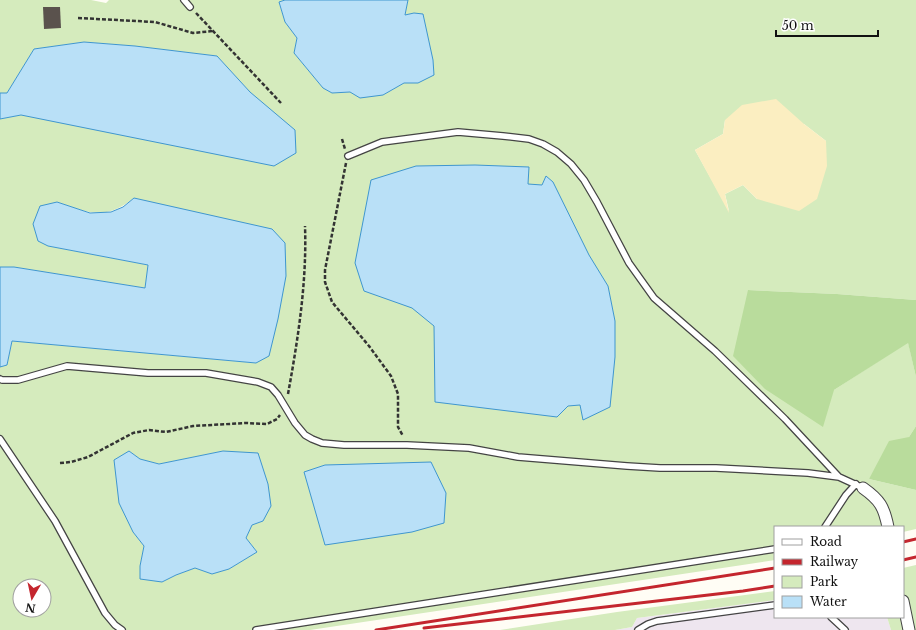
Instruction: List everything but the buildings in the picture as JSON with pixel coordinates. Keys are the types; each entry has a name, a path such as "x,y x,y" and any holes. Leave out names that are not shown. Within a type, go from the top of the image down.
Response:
{"street":[{"path":"859,486 875,497 881,504 888,526"},
{"path":"904,606 909,630"}],"lane":[{"path":"184,0 190,7"},
{"path":"348,156 382,142 458,132 529,139 543,144 557,152 571,164 584,180 629,263 654,298 726,361 785,419 839,477"},
{"path":"0,379 18,380 66,366 148,373 206,373 258,382 271,388 278,395 295,423 305,435 322,443 344,445 407,445 469,448 518,457 627,466 660,468 716,468 808,473 839,477 859,486 843,500 826,526"},
{"path":"0,438 55,522 105,613 115,625 122,630"},
{"path":"256,630 774,549"},
{"path":"638,630 656,621 774,605"},
{"path":"832,618 845,630"}],"path":[{"path":"190,7 281,103"},
{"path":"78,18 155,22 193,33 213,32"},
{"path":"348,156 325,270 325,282 332,302 369,346 391,376 398,394 398,427 407,445"},
{"path":"60,463 72,462 88,457 133,433 149,430 166,432 194,426 246,423 267,424 277,419 286,407 297,347 306,254 305,226"}],"shaded area":[{"path":"774,600 774,618 887,618 891,630 615,630 632,627 637,618"}],"green space":[{"path":"0,0 91,0 106,3 109,0 285,0 279,3 285,22 297,38 294,53 323,88 332,93 350,92 383,95 404,83 418,83 414,13 405,15 408,0 916,0 916,300 837,294 748,290 834,390 908,342 916,377 916,426 909,437 869,479 916,490 916,529 904,532 904,526 774,526 774,560 310,630 0,630 0,367 7,365 12,341 256,363 134,198 114,210 97,213 88,212 57,202 48,246 148,265 145,288 14,267 0,267 0,119 21,115 250,92 217,56 135,46 84,42 34,49 7,93 0,93","holes":["725,120 804,124 826,141 757,199 743,185 725,194 729,211 695,150 723,134","129,451 140,459 159,464 223,451 263,521 252,525 246,538 257,552 229,569 212,574 195,568 162,582 140,566 144,546 133,532","325,465 367,465 304,473"]},
{"path":"748,290 837,294 916,300 916,377 908,343 834,390 823,427 765,389 733,356"},
{"path":"916,426 916,490 869,479 889,441 909,437"},
{"path":"916,565 916,630 891,630 887,618 904,618 904,568"},
{"path":"774,591 774,600 637,618 632,627 615,630 500,630 617,612"}],"sand":[{"path":"776,99 826,141 827,166 817,199 799,211 757,199 743,185 725,194 729,213 695,150 723,134 725,120 742,105"}],"water":[{"path":"285,0 408,0 405,15 414,13 423,14 433,60 434,75 418,83 404,83 383,95 360,98 350,92 332,93 323,88 294,53 297,38 285,22 279,2"},
{"path":"84,42 135,46 217,56 250,92 295,130 296,153 274,166 21,115 0,119 0,93 7,93 34,49"},
{"path":"475,165 529,167 528,184 542,185 546,176 553,182 589,255 608,286 615,321 615,357 610,407 583,420 580,405 568,406 557,417 435,402 434,326 412,308 364,291 355,263 371,180 416,166"},
{"path":"134,198 272,229 285,243 286,276 269,356 256,363 12,341 7,365 0,367 0,267 14,267 145,288 148,265 48,246 38,241 33,224 40,206 57,202 90,213 111,212 123,207"},
{"path":"129,451 140,459 159,464 223,451 258,453 268,484 271,506 263,521 252,525 246,538 257,552 229,569 212,574 195,568 162,582 140,579 140,566 144,546 133,532 119,503 114,460"},
{"path":"431,462 446,493 444,523 412,532 325,545 304,472 325,465"}],"railway":[{"path":"904,542 916,539"},
{"path":"904,560 916,557"},
{"path":"376,630 774,568"},
{"path":"424,628 774,586"}]}
